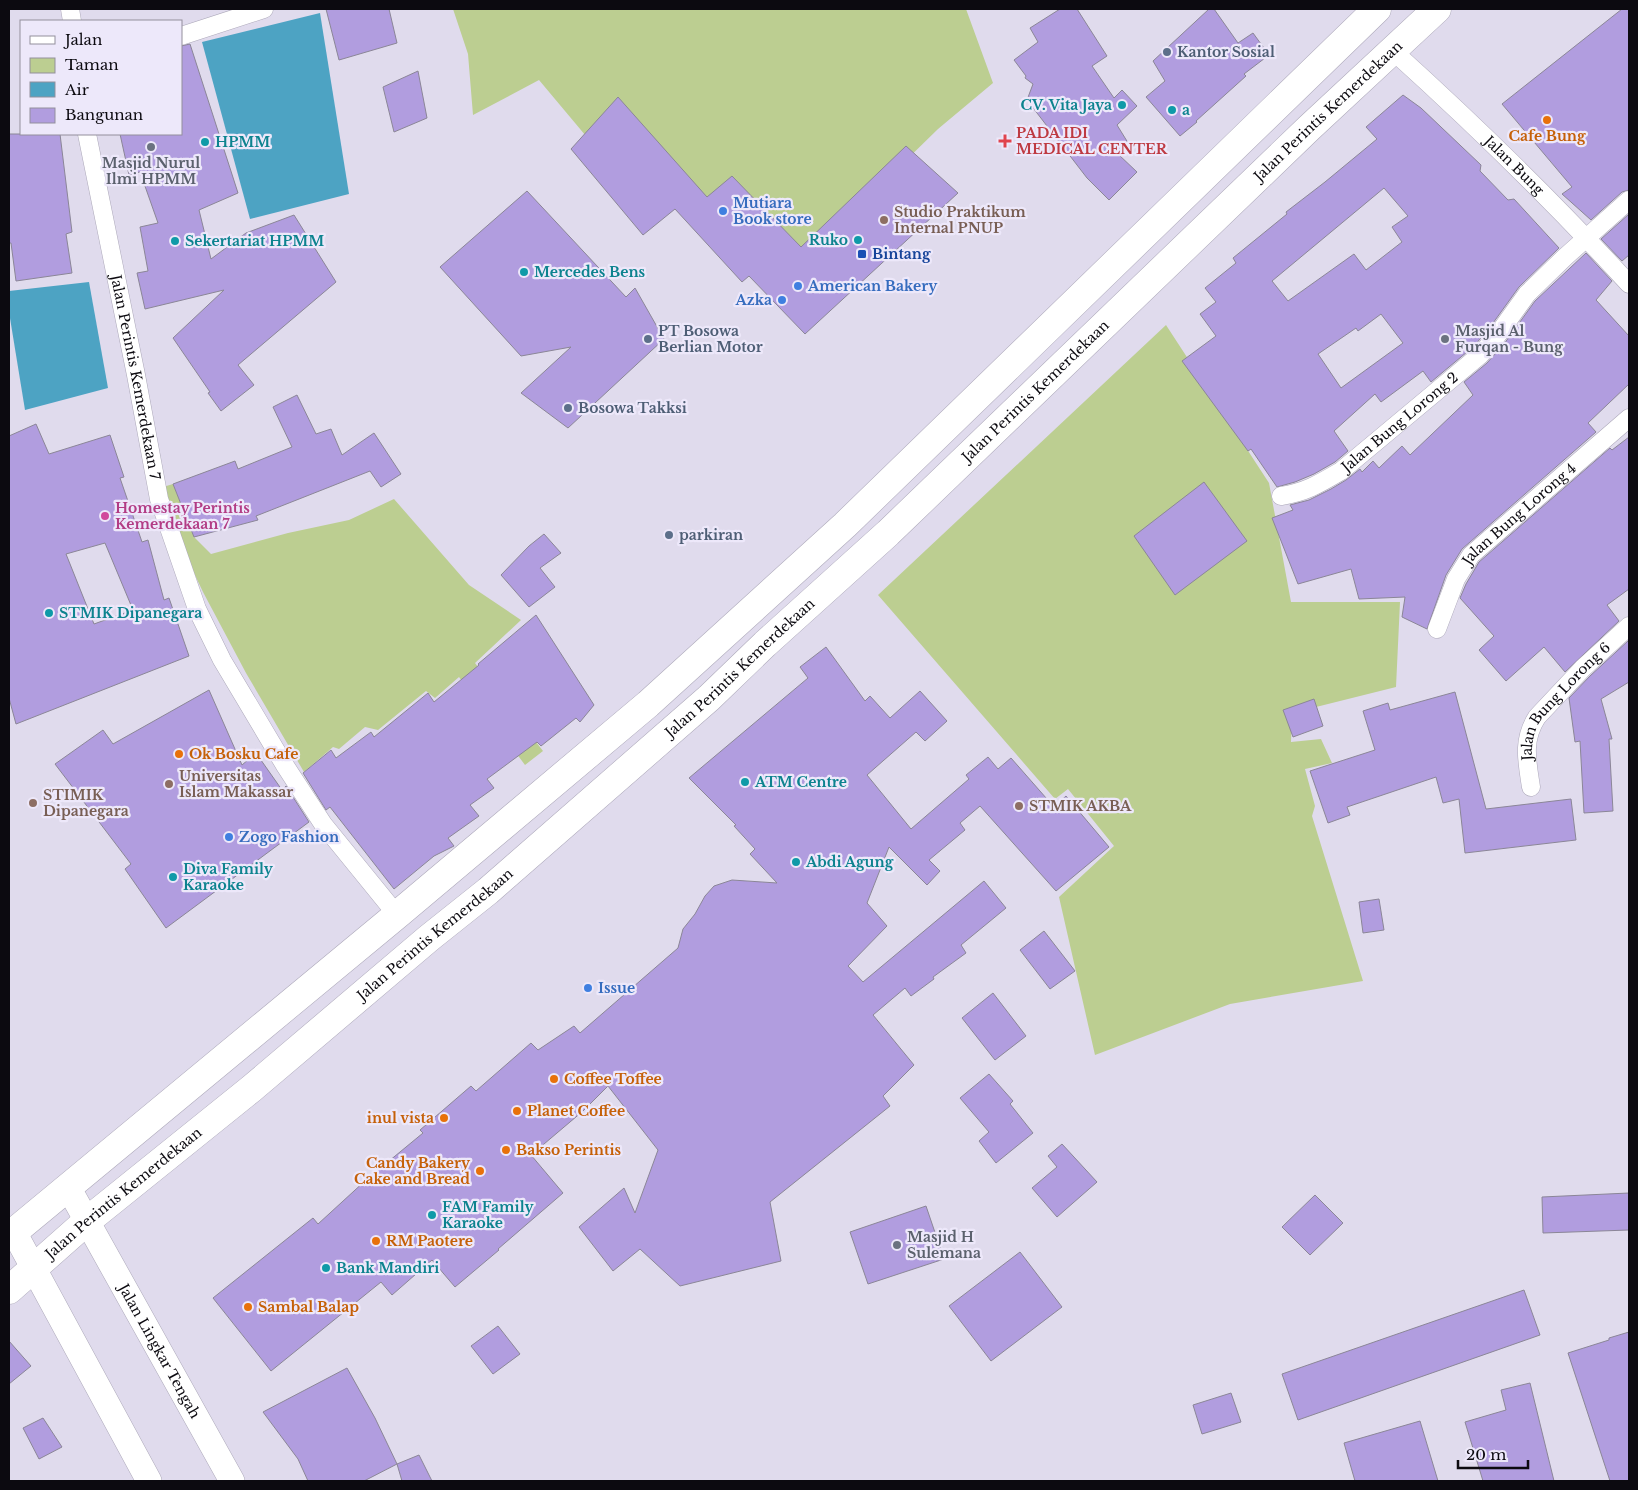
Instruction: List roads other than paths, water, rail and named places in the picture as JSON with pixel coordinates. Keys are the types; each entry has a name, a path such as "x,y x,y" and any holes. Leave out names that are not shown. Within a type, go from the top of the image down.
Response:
{"highway":[{"path":"11,1234 397,915 648,704 845,526 1377,9"},
{"name":"Jalan Perintis Kemerdekaan","path":"9,1290 87,1221 250,1089 429,938 488,891 709,698 765,644 888,533 1148,281 1437,9"}],"main road":[{"name":"Jalan Lingkar Tengah","path":"68,1187 232,1481"},
{"path":"11,1234 34,1269 149,1481"}],"street":[{"path":"182,36 264,9"},
{"name":"Jalan Bung","path":"1392,50 1461,112 1587,238 1629,284"},
{"name":"Jalan Perintis Kemerdekaan 7","path":"87,135 159,498 197,609 222,660 284,764 323,824 397,915"},
{"name":"Jalan Bung Lorong 2","path":"1281,496 1300,493 1320,484 1341,471 1467,367 1490,346 1527,294 1564,257 1629,200"},
{"name":"Jalan Bung Lorong 4","path":"1437,629 1456,579 1471,555 1629,418"},
{"name":"Jalan Bung Lorong 6","path":"1530,787 1526,745 1532,724 1583,668 1629,626"}],"water":[{"path":"320,13 349,194 250,219 202,42"},
{"path":"89,282 108,388 25,410 9,312 9,291"}],"place":[{"name":"Kantor Sosial","path":"1167,52"},
{"name":"CV. Vita Jaya","path":"1122,105"},
{"name":"a","path":"1172,110"},
{"name":"Cafe Bung","path":"1547,120"},
{"name":"PADA IDI MEDICAL CENTER","path":"1005,141"},
{"name":"HPMM","path":"205,142"},
{"name":"Masjid Nurul Ilmi HPMM","path":"151,147"},
{"name":"Mutiara Book store","path":"723,211"},
{"name":"Studio Praktikum Internal PNUP","path":"884,220"},
{"name":"Ruko","path":"858,240"},
{"name":"Sekertariat HPMM","path":"175,241"},
{"name":"Bintang","path":"862,254"},
{"name":"Mercedes Bens","path":"524,272"},
{"name":"American Bakery","path":"798,286"},
{"name":"Azka","path":"782,300"},
{"name":"PT Bosowa Berlian Motor","path":"648,339"},
{"name":"Masjid Al Furqan - Bung","path":"1445,339"},
{"name":"Bosowa Takksi","path":"568,408"},
{"name":"Homestay Perintis Kemerdekaan 7","path":"105,516"},
{"name":"parkiran","path":"669,535"},
{"name":"STMIK Dipanegara","path":"49,613"},
{"name":"Ok Bosku Cafe","path":"179,754"},
{"name":"ATM Centre","path":"745,782"},
{"name":"Universitas Islam Makassar","path":"169,784"},
{"name":"STIMIK Dipanegara","path":"33,803"},
{"name":"STMIK AKBA","path":"1019,806"},
{"name":"Zogo Fashion","path":"229,837"},
{"name":"Abdi Agung","path":"796,862"},
{"name":"Diva Family Karaoke","path":"173,877"},
{"name":"Issue","path":"588,988"},
{"name":"Coffee Toffee","path":"554,1079"},
{"name":"Planet Coffee","path":"517,1111"},
{"name":"inul vista","path":"444,1118"},
{"name":"Bakso Perintis","path":"506,1150"},
{"name":"Candy Bakery Cake and Bread","path":"480,1171"},
{"name":"FAM Family Karaoke","path":"432,1215"},
{"name":"RM Paotere","path":"376,1241"},
{"name":"Masjid H Sulemana","path":"897,1245"},
{"name":"Bank Mandiri","path":"326,1268"},
{"name":"Sambal Balap","path":"248,1307"}]}
